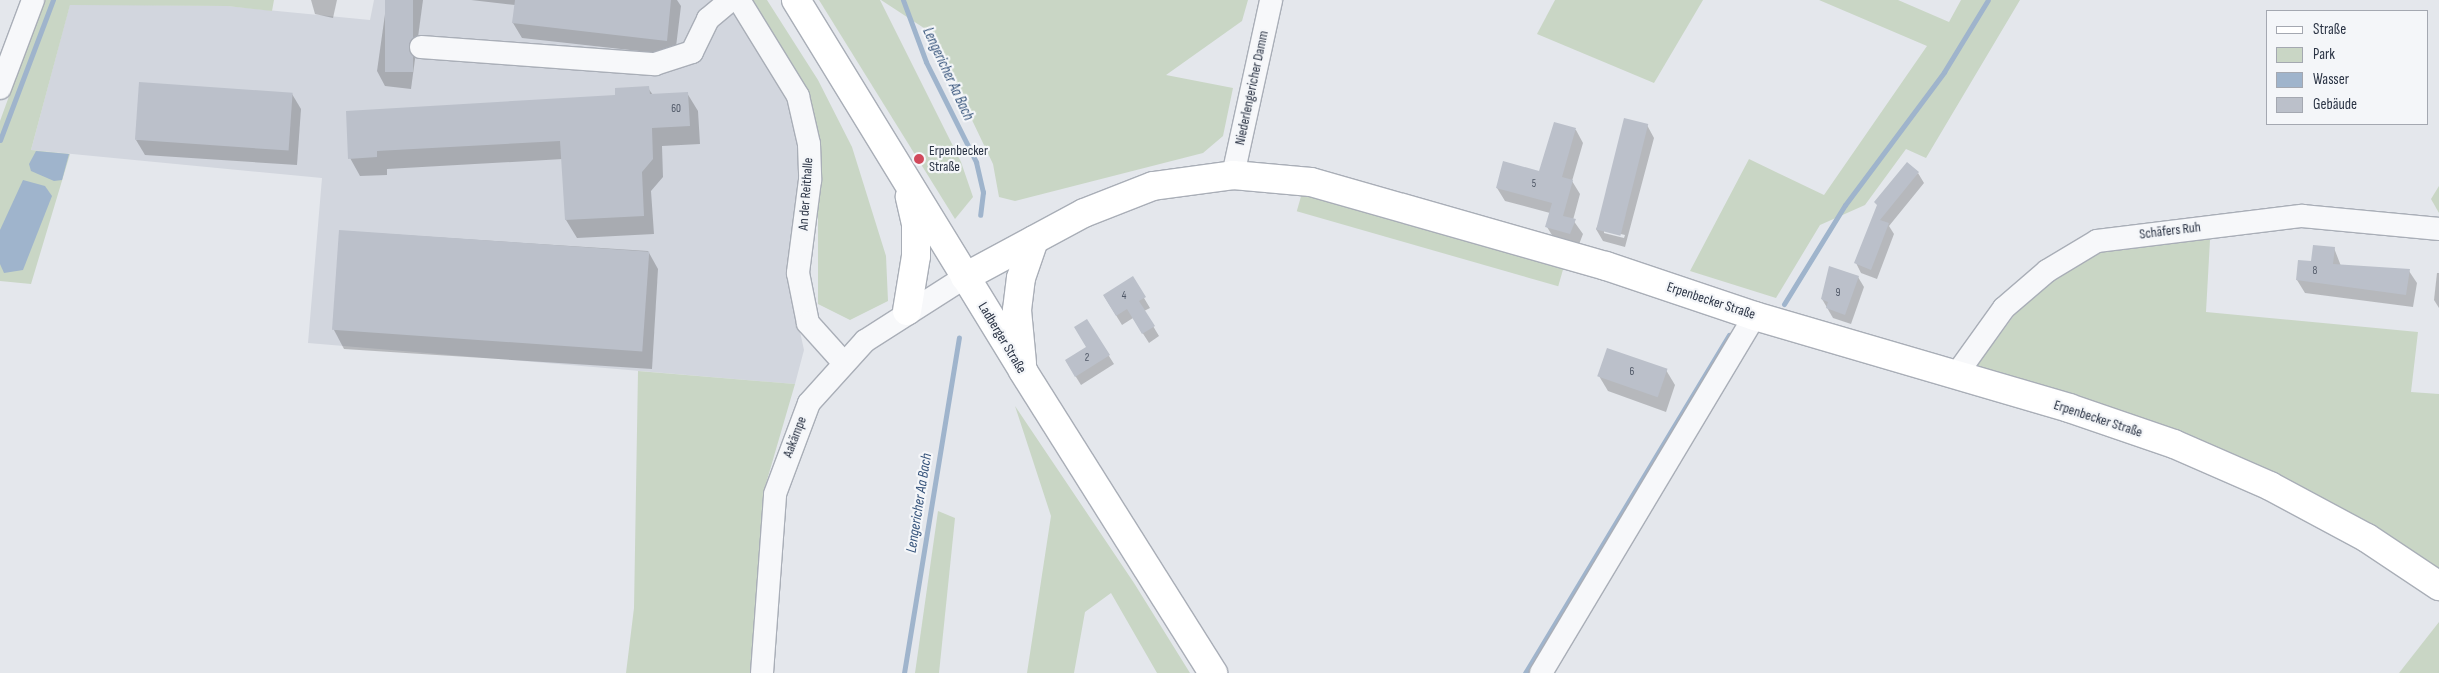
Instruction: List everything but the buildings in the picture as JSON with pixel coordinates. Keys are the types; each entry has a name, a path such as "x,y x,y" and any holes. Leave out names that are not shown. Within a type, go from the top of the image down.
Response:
{"main road":[{"name":"Ladberger Straße","path":"796,0 1023,371 1213,673"},
{"name":"Erpenbecker Straße","path":"965,276 1114,200 1153,186 1233,175 1311,182 1606,266 1755,316 1956,375 2174,444 2270,486 2367,538 2439,586"},
{"path":"907,311 916,256 916,224 908,184"},
{"path":"1023,371 1017,310 1021,278 1034,240"}],"street":[{"path":"0,88 33,0"},
{"path":"421,47 655,64 692,52 708,19 731,0"},
{"name":"An der Reithalle","path":"739,0 798,96 809,144 810,180 798,273 808,323 843,362"},
{"name":"Niederlengericher Damm","path":"1233,175 1271,0"},
{"name":"Schäfers Ruh","path":"1956,375 2004,308 2047,270 2097,241 2302,216 2439,229"},
{"name":"Aakämpe","path":"762,673 775,494 808,403 843,362 865,341 907,311 965,276"},
{"path":"1541,673 1755,316"}],"shaded area":[{"path":"374,0 726,0 792,98 803,141 789,281 804,350 795,384 308,343 322,178 31,150 70,4 227,6 370,20"}],"green space":[{"path":"44,0 274,0 272,11 227,6 70,5 31,150 70,154 31,284 0,281 0,121"},
{"path":"751,0 767,0 818,80 852,147 886,256 888,301 850,320 818,304 818,182"},
{"path":"819,0 880,0 961,162 973,197 955,219"},
{"path":"881,0 1248,0 1242,21 1166,75 1233,88 1223,136 1203,153 1015,201 999,197 993,164 930,32"},
{"path":"1555,0 1703,0 1654,83 1537,34"},
{"path":"1819,0 1898,0 1949,22 1961,0 2020,0 1926,158 1906,149 1865,205 1820,225 1776,298 1690,271 1749,159 1824,195 1927,46"},
{"path":"2439,186 2439,213 2431,199"},
{"path":"1302,193 1563,268 1558,286 1297,211"},
{"path":"2163,238 2210,240 2206,312 2418,332 2411,392 2439,394 2439,569 2372,524 2275,476 1976,367 2015,314 2057,276 2104,250"},
{"path":"638,371 795,384 765,487 751,673 626,673 634,608"},
{"path":"1015,406 1134,583 1190,673 1157,673 1111,593 1085,612 1074,673 1027,673 1051,516"},
{"path":"938,511 955,518 939,673 915,673"},
{"path":"2439,622 2439,673 2399,673"}],"water":[{"path":"36,151 69,154 62,180 54,181 31,171 29,164"},
{"path":"23,180 45,186 52,196 23,270 4,273 0,264 0,230"}],"waterway":[{"path":"0,140 53,0"},
{"name":"Lengericher Aa Bach","path":"903,0 926,62 976,162 983,192 980,215"},
{"path":"1784,304 1845,205 1944,72 1988,0"},
{"path":"1525,673 1729,335"},
{"name":"Lengericher Aa Bach","path":"904,673 959,337"}],"place":[{"name":"Erpenbecker Straße","path":"919,159"}]}
